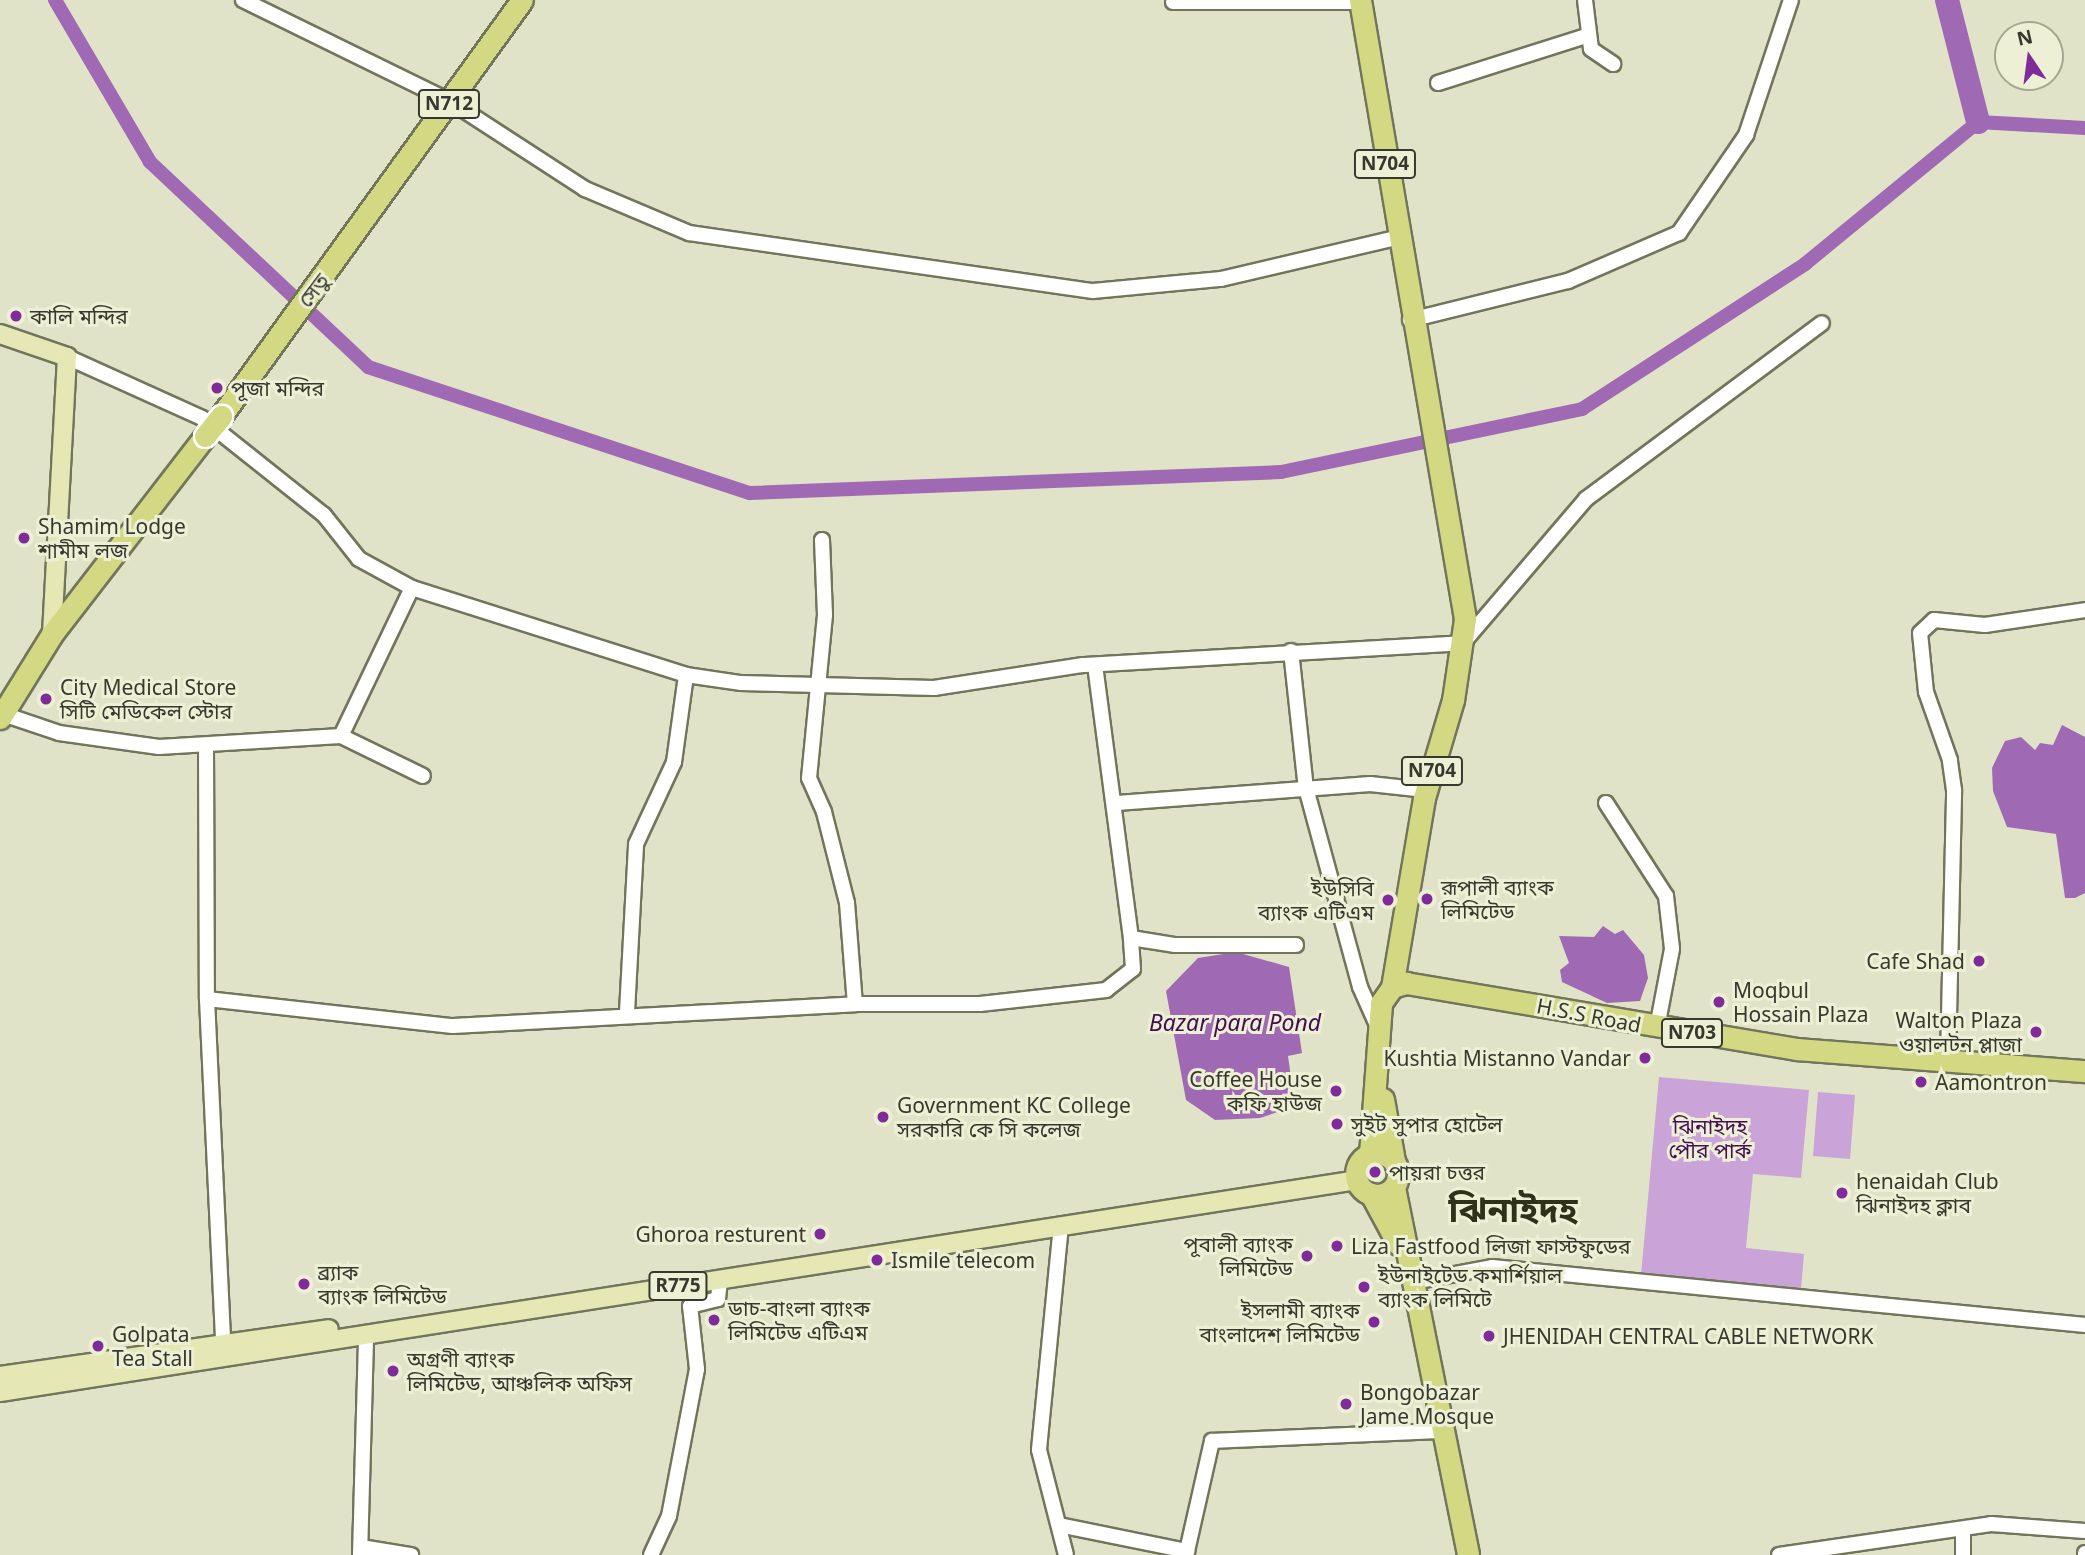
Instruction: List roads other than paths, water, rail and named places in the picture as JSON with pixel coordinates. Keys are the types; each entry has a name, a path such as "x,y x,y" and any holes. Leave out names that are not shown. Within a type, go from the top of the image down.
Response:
{"highway":[{"name":"N712","path":"451,102 522,0"},
{"name":"N704","path":"1360,1 1410,323 1452,556 1463,643 1426,790 1392,987"},
{"name":"সেতু","path":"52,634 221,416 451,102"},
{"name":"N712","path":"1,716 52,634"},
{"name":"H.S.S Road","path":"1392,987 1433,985 1657,1028 1948,1061 2085,1071"},
{"path":"1392,987 1381,1003 1379,1073 1364,1175 1412,1279"},
{"path":"1379,1073 1394,1161 1394,1187 1468,1555"},
{"path":"1364,1175 1394,1161"},
{"path":"1364,1175 1394,1187"}],"main road":[{"path":"0,334 67,357 52,634"},
{"name":"R775","path":"0,1376 1364,1175"},
{"name":"R775","path":"0,1392 1364,1175"}],"street":[{"path":"243,0 451,102 585,189 689,233 989,272 1032,286 1093,291 1221,279 1396,238"},
{"path":"1585,0 1586,36 1597,56 1613,64"},
{"path":"1410,323 1569,281 1679,233 1746,135 1791,0"},
{"path":"1173,2 1360,1"},
{"path":"1438,83 1586,36"},
{"path":"67,357 202,418 324,515 359,559 412,588 687,675 816,684 934,688 1095,665 1291,651 1463,643 1592,493 1822,323"},
{"path":"822,540 825,615 816,684 809,778 824,812 847,903 855,1004"},
{"path":"341,736 412,588"},
{"path":"1948,1061 1954,790 1950,760 1926,692 1920,633 1934,620 1985,625 2085,610"},
{"path":"1291,651 1306,788 1360,987 1380,1030"},
{"path":"207,999 453,1026 627,1012 855,1004 980,1004 1106,990 1133,969 1117,803 1095,665"},
{"path":"627,1012 636,844 674,762 687,675"},
{"path":"1,716 87,737 206,746 268,736 341,736 423,776"},
{"path":"206,746 207,999 223,1343"},
{"path":"1117,803 1306,788 1426,790"},
{"path":"1606,803 1666,896 1672,949 1657,1028"},
{"path":"1131,938 1175,945 1296,945"},
{"path":"1061,1225 1039,1450 1066,1555"},
{"path":"1412,1279 1492,1267 2085,1325"},
{"path":"651,1555 669,1516 697,1369 690,1306 718,1299 720,1279"},
{"path":"366,1335 361,1551 411,1555"},
{"path":"1059,1525 1187,1551 1212,1441 1444,1430"},
{"path":"1779,1555 2009,1524 2085,1531"},
{"path":"1963,1529 1963,1555"}],"water":[{"path":"2062,725 2085,737 2085,893 2075,898 2065,898 2056,834 2007,827 1993,791 1992,768 2005,741 2021,737 2035,750 2040,743 2053,745"},
{"path":"1603,926 1615,934 1623,930 1644,955 1648,978 1640,1001 1607,1003 1562,982 1560,970 1569,963 1559,936 1594,937"},
{"name":"Bazar para Pond","path":"1236,952 1289,967 1302,1053 1288,1056 1295,1106 1260,1118 1215,1120 1186,1100 1166,991 1198,958"}],"waterway":[{"path":"55,0 150,162 368,367 750,493 1281,472 1582,409 1805,264 1978,122 2085,128"},
{"path":"1947,0 1978,122"}],"place":[{"name":"কালি মন্দির","path":"16,316"},
{"name":"পূজা মন্দির","path":"217,388"},
{"name":"Shamim Lodge শামীম লজ","path":"24,538"},
{"name":"City Medical Store সিটি মেডিকেল স্টোর","path":"46,699"},
{"name":"রূপালী ব্যাংক লিমিটেড","path":"1427,899"},
{"name":"ইউসিবি ব্যাংক এটিএম","path":"1388,900"},
{"name":"Cafe Shad","path":"1979,961"},
{"name":"Moqbul Hossain Plaza","path":"1719,1002"},
{"name":"Walton Plaza ওয়ালটন প্লাজা","path":"2036,1032"},
{"name":"Kushtia Mistanno Vandar","path":"1645,1058"},
{"name":"Aamontron","path":"1921,1082"},
{"name":"Coffee House কফি হাউজ","path":"1336,1091"},
{"name":"Government KC College সরকারি কে সি কলেজ","path":"883,1117"},
{"name":"সুইট সুপার হোটেল","path":"1337,1124"},
{"name":"পায়রা চত্তর","path":"1375,1172"},
{"name":"henaidah Club ঝিনাইদহ ক্লাব","path":"1842,1193"},
{"name":"Ghoroa resturent","path":"820,1234"},
{"name":"Liza Fastfood লিজা ফাস্টফুডের","path":"1337,1246"},
{"name":"পূবালী ব্যাংক লিমিটেড","path":"1307,1256"},
{"name":"Ismile telecom","path":"877,1260"},
{"name":"ব্র্যাক ব্যাংক লিমিটেড","path":"304,1284"},
{"name":"ইউনাইটেড কমার্শিয়াল ব্যাংক লিমিটে","path":"1364,1287"},
{"name":"ডাচ-বাংলা ব্যাংক লিমিটেড এটিএম","path":"714,1320"},
{"name":"ইসলামী ব্যাংক বাংলাদেশ লিমিটেড","path":"1374,1322"},
{"name":"JHENIDAH CENTRAL CABLE NETWORK","path":"1489,1336"},
{"name":"Golpata Tea Stall","path":"98,1346"},
{"name":"অগ্রণী ব্যাংক লিমিটেড, আঞ্চলিক অফিস","path":"393,1371"},
{"name":"Bongobazar Jame Mosque","path":"1346,1404"}],"district":[{"name":"ঝিনাইদহ","path":"1513,1209"}],"park label":[{"name":"ঝিনাইদহ পৌর পার্ক","path":"1710,1138"}]}
